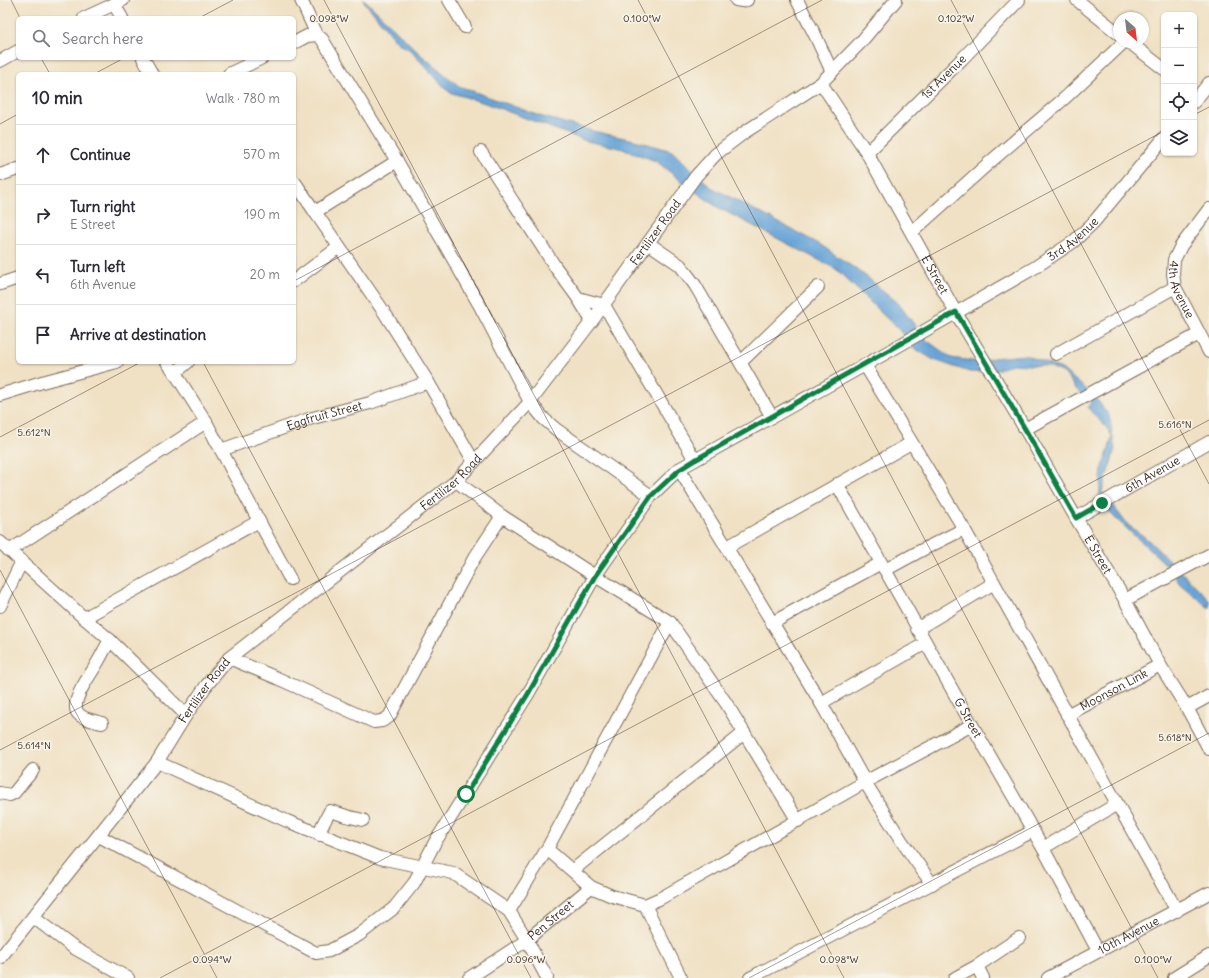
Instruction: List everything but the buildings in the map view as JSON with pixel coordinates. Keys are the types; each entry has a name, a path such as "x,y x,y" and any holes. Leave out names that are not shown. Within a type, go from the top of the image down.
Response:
{"street":[{"path":"301,0 317,35 322,39 397,161 480,306 530,402 544,419 557,430 651,496"},
{"path":"450,0 465,27"},
{"path":"736,0 746,0"},
{"path":"797,0 832,72"},
{"name":"1st Avenue","path":"867,153 1019,0"},
{"path":"1077,0 1113,29"},
{"name":"Fertilizer Road","path":"0,958 157,762 206,686 229,658 456,481 530,402 604,305 686,189 716,154 745,132 821,83 861,42 893,1"},
{"path":"88,16 119,2 122,16"},
{"path":"296,42 307,36 317,35"},
{"path":"912,232 990,162 1066,97 1118,48"},
{"path":"1137,48 1161,67"},
{"path":"0,61 16,52"},
{"path":"144,60 151,72"},
{"path":"233,72 258,60"},
{"name":"E Street","path":"821,83 867,153 956,312 1125,600 1209,749"},
{"path":"1197,95 1209,83"},
{"name":"3rd Avenue","path":"99,836 316,953 328,951 359,935 394,908 414,884 434,844 528,694 595,576 651,496 679,470 695,460 1034,268 1073,242 1093,223 1161,142"},
{"path":"481,152 556,268 592,320"},
{"path":"315,212 397,161"},
{"path":"0,175 16,170"},
{"path":"296,184 384,312 428,382 474,462"},
{"name":"4th Avenue","path":"1209,209 1181,246 1174,260 1173,274 1175,287 1209,352"},
{"path":"648,243 680,265 695,285 772,417"},
{"path":"296,279 339,247"},
{"path":"0,284 16,279"},
{"path":"741,362 818,287"},
{"path":"1056,354 1175,287"},
{"path":"578,298 604,305 695,460"},
{"path":"1025,429 1199,334"},
{"path":"0,395 109,364"},
{"path":"168,364 206,422 290,580"},
{"path":"175,373 186,364"},
{"path":"865,365 964,528 1177,910"},
{"name":"Eggfruit Street","path":"221,450 309,419 370,403 428,382"},
{"path":"186,715 110,640 84,618 22,560 4,548 206,422"},
{"name":"6th Avenue","path":"1076,518 1209,442"},
{"path":"727,548 911,443"},
{"path":"679,470 821,703 865,782 932,884"},
{"path":"456,481 502,516 670,622 726,703 798,821"},
{"name":"G Street","path":"837,484 972,725 1043,848 1098,951"},
{"path":"229,658 374,722 382,722 389,717 473,560 502,516"},
{"path":"84,618 259,520"},
{"path":"772,623 883,566 922,550 964,528"},
{"path":"1125,600 1209,555"},
{"path":"0,606 22,560"},
{"path":"918,629 994,584"},
{"path":"509,911 547,849 670,622"},
{"path":"102,723 81,716 77,712 76,707 80,690 110,640"},
{"path":"821,703 926,643"},
{"name":"Moonson Link","path":"1067,715 1160,664"},
{"path":"1186,708 1209,696"},
{"path":"547,849 591,887 612,896 645,905 661,898 865,782 972,725"},
{"path":"573,870 744,733"},
{"path":"157,762 287,822 380,858 452,874 509,911 527,940 547,978"},
{"path":"0,793 10,795 14,793 33,770"},
{"path":"1043,848 1117,804"},
{"path":"320,835 322,826 330,812 363,820"},
{"path":"750,978 1033,831"},
{"name":"Pen Street","path":"469,978 527,940 591,887"},
{"name":"10th Avenue","path":"1048,978 1209,893"},
{"path":"645,905 681,978"},
{"path":"33,917 74,948 128,978"},
{"path":"955,978 977,966 1019,938"},
{"path":"1174,978 1209,956"},
{"path":"977,966 983,978"}],"water":[{"path":"363,0 365,0 420,54 459,86 540,116 672,151 711,187 821,245 867,277 898,303 925,339 951,358 980,362 993,358 1025,355 1062,369 1093,395 1109,415 1115,449 1102,492 1128,525 1146,538 1209,599 1209,608 1180,584 1169,567 1113,516 1099,498 1102,470 1112,436 1106,427 1087,407 1091,404 1075,388 1064,373 1048,366 1012,364 988,373 969,372 934,360 914,348 900,331 836,269 717,207 656,161 620,148 586,141 488,104 449,92 409,49 398,43"}],"route":[{"path":"466,794 528,694 595,576 651,496 679,470 695,460 865,365 956,312 1076,518 1102,503"}]}
